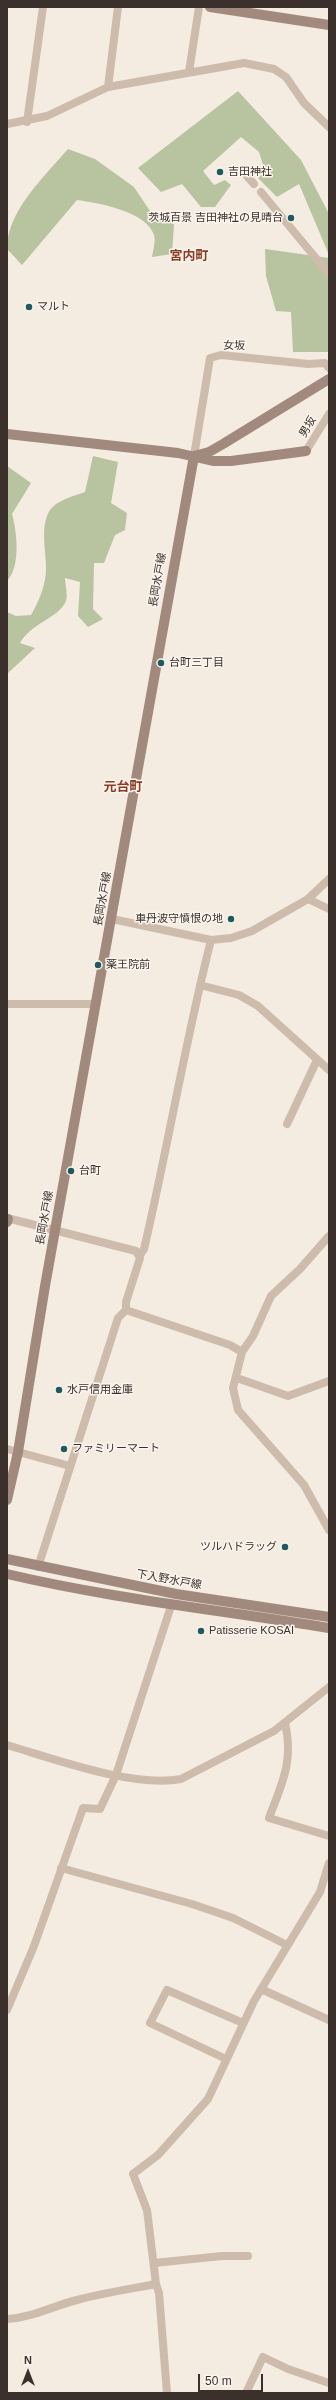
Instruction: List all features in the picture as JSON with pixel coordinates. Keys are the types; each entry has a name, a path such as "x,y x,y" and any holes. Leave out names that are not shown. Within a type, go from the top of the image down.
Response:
{"main road":[{"path":"210,7 329,25"},
{"path":"194,456 209,452 329,379"},
{"path":"7,434 194,456 213,461 231,461 306,451"},
{"name":"長岡水戸線","path":"7,1500 18,1452 30,1373 194,456"},
{"name":"下入野水戸線","path":"7,1559 38,1567 176,1594 329,1617"},
{"path":"7,1574 65,1587 171,1606 329,1628"}],"street":[{"path":"27,122 43,7"},
{"path":"108,87 118,7"},
{"path":"189,72 199,7"},
{"path":"7,124 27,122 76,104 108,87 244,63 274,69 286,77 304,103 329,127"},
{"path":"247,176 254,184"},
{"path":"261,192 329,274"},
{"name":"女坂","path":"194,456 210,358 221,355 308,364 325,362 329,368"},
{"name":"男坂","path":"306,451 329,414"},
{"path":"112,919 211,940 231,938 252,931 308,899 329,879"},
{"path":"308,899 329,909"},
{"path":"38,1567 118,1318 126,1310 126,1302 140,1255 144,1250 159,1188 200,985 211,940"},
{"path":"200,985 246,998 263,1010 329,1070"},
{"path":"7,1004 96,1004"},
{"path":"288,1124 317,1060"},
{"path":"7,1220 56,1230 136,1251 140,1255"},
{"path":"329,1236 300,1270 271,1296 253,1336 242,1352 233,1388 238,1410 304,1485 329,1530"},
{"path":"126,1310 230,1345 242,1352"},
{"path":"236,1378 288,1396 329,1381"},
{"path":"7,1450 70,1466"},
{"path":"7,2010 34,1946 83,1808 100,1809 116,1775 171,1606"},
{"path":"7,1745 116,1775 153,1782 181,1779 253,1743 285,1723 329,1687"},
{"path":"285,1723 290,1742 290,1755 269,1818 329,1836"},
{"path":"167,2393 160,2293 156,2284 147,2210 133,2174 158,2155 208,2099 243,2023 261,1989 320,1892 329,1863"},
{"path":"61,1868 192,1904 233,1918 287,1945"},
{"path":"261,1989 329,2020"},
{"path":"226,2059 150,2023 167,1990 243,2023"},
{"path":"154,2263 222,2256 248,2256"},
{"path":"7,2319 40,2314 76,2300 99,2294 156,2284"},
{"path":"246,2393 263,2357 288,2369 329,2383"}],"green space":[{"path":"238,91 301,160 329,214 329,255 299,184 277,197 258,178 265,171 259,152 241,137 203,171 214,185 225,180 231,185 215,207 201,207 182,184 161,192 138,168"},
{"path":"68,149 95,159 134,187 150,211 174,224 172,254 152,257 155,237 149,227 142,220 132,214 97,203 77,200 22,265 7,249 13,221 28,195"},
{"path":"265,249 329,258 329,352 293,352 291,312 276,311 266,276"},
{"path":"93,456 118,462 111,503 127,513 125,530 115,535 104,563 94,563 93,609 103,619 88,627 78,616 80,582 65,578 67,593 66,601 57,612 25,636 20,643 35,648 7,674 7,612 16,616 31,615 34,610 41,594 46,571 44,532 47,517 50,510 57,504 85,492"},
{"path":"7,466 31,483 12,514 17,549 14,567 7,581"}],"place":[{"name":"吉田神社","path":"220,172"},
{"name":"茨城百景 吉田神社の見晴台","path":"291,218"},
{"name":"マルト","path":"29,307"},
{"name":"台町三丁目","path":"161,663"},
{"name":"車丹波守憤恨の地","path":"231,919"},
{"name":"薬王院前","path":"98,965"},
{"name":"台町","path":"71,1171"},
{"name":"水戸信用金庫","path":"59,1390"},
{"name":"ファミリーマート","path":"64,1449"},
{"name":"ツルハドラッグ","path":"285,1547"},
{"name":"Patisserie KOSAI","path":"201,1631"}],"district":[{"name":"宮内町","path":"189,256"},
{"name":"元台町","path":"123,787"}]}
